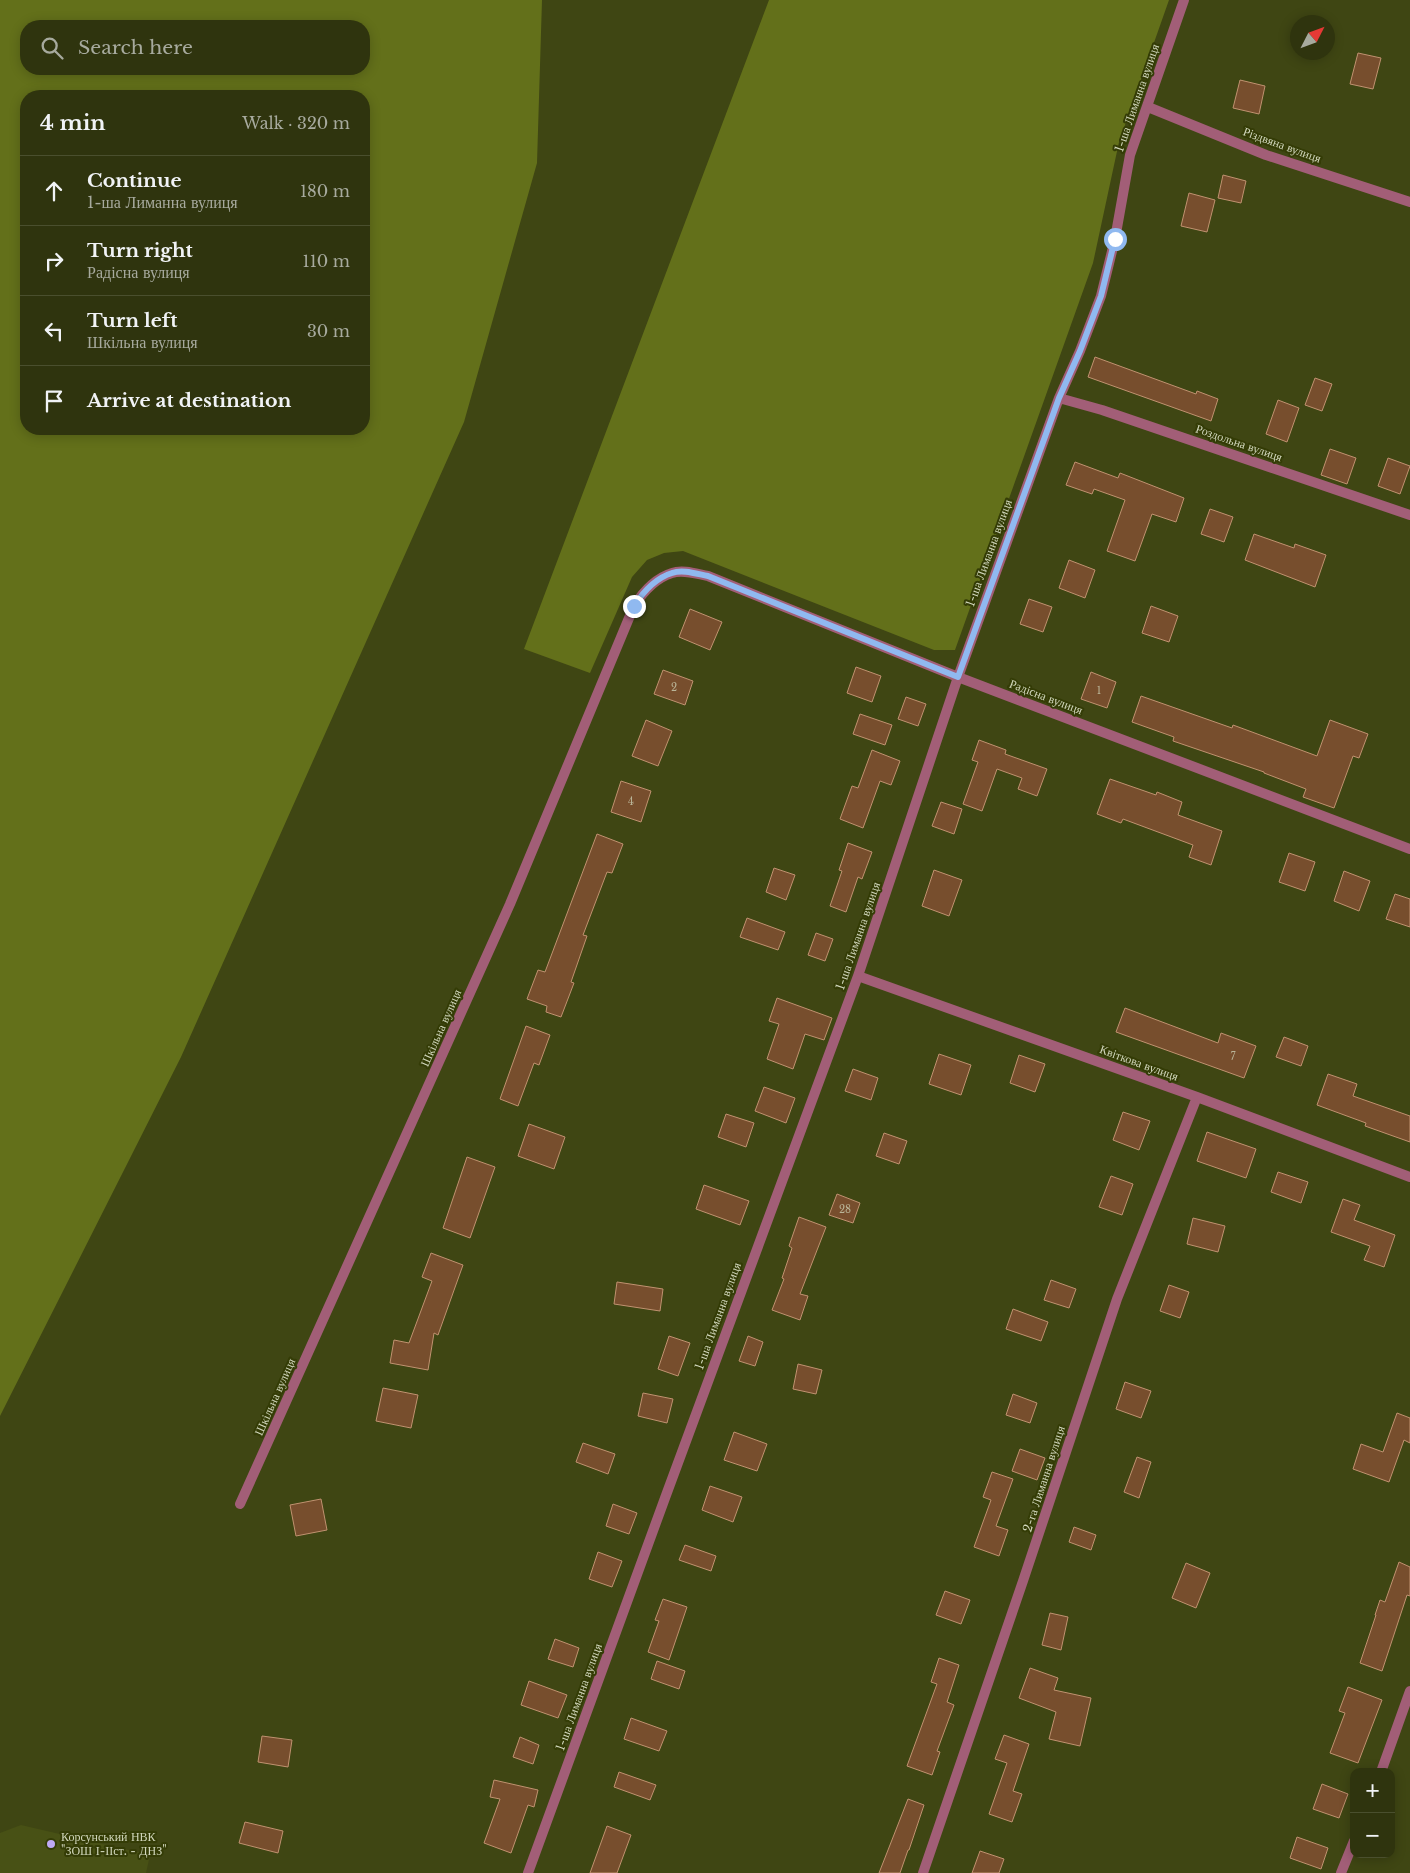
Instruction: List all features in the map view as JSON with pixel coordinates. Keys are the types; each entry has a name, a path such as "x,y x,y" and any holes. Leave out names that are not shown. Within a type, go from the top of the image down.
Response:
{"street":[{"name":"1-ша Лиманна вулиця","path":"528,1873 664,1498 858,976 958,677 1059,398 1080,351 1101,296 1115,239 1130,155 1184,0"},
{"name":"Різдвяна вулиця","path":"1148,107 1266,154 1410,202"},
{"name":"Роздольна вулиця","path":"1059,398 1102,410 1410,515"},
{"name":"Радісна вулиця","path":"673,572 689,572 708,576 958,677 1410,850"},
{"name":"Шкільна вулиця","path":"240,1504 510,904 634,606 643,593 656,582 673,572"},
{"name":"Квіткова вулиця","path":"858,976 1197,1097 1410,1178"},
{"name":"2-га Лиманна вулиця","path":"924,1873 1117,1299 1197,1097"},
{"path":"1382,1768 1410,1691"},
{"path":"1342,1873 1350,1852"}],"shaded area":[{"path":"0,0 542,0 537,163 464,422 181,1057 0,1416"},
{"path":"769,0 1169,0 1119,142 1093,263 955,650 934,650 683,551 664,553 647,560 632,577 590,673 524,649"},
{"name":"Корсунський НВК \"ЗОШ І-ІІст. - ДНЗ\"","path":"21,1825 150,1855 146,1873 0,1873 0,1833"}],"building":[{"path":"1358,53 1381,58 1373,89 1350,84"},
{"path":"1240,80 1265,86 1259,114 1233,108"},
{"path":"1223,175 1246,181 1241,203 1218,198"},
{"path":"1189,193 1215,200 1207,232 1181,226"},
{"path":"1095,357 1196,394 1197,391 1218,399 1211,421 1088,377"},
{"path":"1315,378 1332,384 1322,411 1305,405"},
{"path":"1278,400 1299,408 1287,442 1266,434"},
{"path":"1330,449 1356,458 1347,484 1321,475"},
{"path":"1388,458 1410,466 1400,494 1378,486"},
{"path":"1075,462 1118,478 1120,473 1184,498 1176,522 1152,514 1135,561 1107,551 1125,500 1094,489 1092,494 1066,485"},
{"path":"1210,509 1233,517 1224,542 1201,534"},
{"path":"1254,534 1294,548 1295,544 1326,555 1315,587 1245,560"},
{"path":"1069,560 1095,570 1085,598 1059,588"},
{"path":"1029,599 1052,607 1043,632 1020,624"},
{"path":"1151,606 1178,616 1169,642 1142,633"},
{"path":"690,609 722,622 710,650 679,637"},
{"path":"856,667 881,676 872,702 847,693"},
{"path":"663,670 693,681 685,705 654,694"},
{"path":"1091,672 1116,682 1107,708 1081,699"},
{"path":"1141,696 1232,728 1233,725 1317,756 1330,720 1368,734 1359,758 1353,756 1334,808 1303,797 1306,789 1264,772 1173,741 1174,737 1132,722"},
{"path":"906,697 926,704 918,726 898,719"},
{"path":"860,714 892,725 885,745 853,734"},
{"path":"646,720 672,731 658,766 632,756"},
{"path":"979,740 1006,750 1005,754 1047,769 1037,796 1018,789 1022,778 997,769 982,811 963,804 978,762 972,760"},
{"path":"872,750 900,761 891,785 880,781 863,828 840,819 852,786 858,788"},
{"path":"1110,779 1156,795 1157,792 1182,802 1178,815 1222,831 1211,865 1189,857 1193,845 1123,819 1121,823 1097,814"},
{"path":"621,781 651,791 641,822 611,812"},
{"path":"941,802 962,809 954,834 932,826"},
{"path":"597,834 623,844 612,873 607,872 583,935 587,936 571,982 574,983 561,1017 546,1012 547,1006 527,999 538,970 545,972"},
{"path":"848,843 872,852 862,879 858,877 846,912 830,906 842,871 839,870"},
{"path":"1289,853 1315,862 1305,891 1279,882"},
{"path":"774,868 795,875 786,900 766,892"},
{"path":"934,870 962,880 949,916 922,906"},
{"path":"1344,871 1370,881 1359,911 1334,901"},
{"path":"1395,894 1410,899 1410,927 1386,919"},
{"path":"747,918 785,932 778,950 740,937"},
{"path":"816,933 833,939 825,961 808,955"},
{"path":"777,998 832,1018 824,1040 805,1034 793,1069 767,1059 779,1024 769,1021"},
{"path":"1125,1008 1218,1043 1221,1033 1256,1046 1244,1078 1116,1032"},
{"path":"526,1026 550,1035 539,1065 534,1063 518,1106 500,1099"},
{"path":"1284,1037 1308,1046 1301,1066 1276,1057"},
{"path":"939,1054 971,1065 961,1095 929,1084"},
{"path":"1019,1055 1045,1064 1035,1092 1010,1083"},
{"path":"853,1069 878,1078 871,1100 845,1091"},
{"path":"1328,1074 1357,1084 1353,1096 1410,1116 1410,1142 1365,1126 1366,1123 1317,1105"},
{"path":"764,1087 795,1098 786,1123 755,1111"},
{"path":"1123,1112 1150,1121 1139,1150 1113,1140"},
{"path":"726,1114 754,1123 746,1147 718,1137"},
{"path":"529,1124 565,1137 554,1169 518,1156"},
{"path":"1207,1132 1256,1149 1246,1178 1197,1161"},
{"path":"884,1133 907,1141 899,1164 876,1156"},
{"path":"467,1157 495,1167 470,1238 443,1228"},
{"path":"1278,1172 1308,1182 1301,1203 1271,1192"},
{"path":"1111,1176 1133,1184 1122,1215 1099,1207"},
{"path":"704,1185 749,1201 740,1225 696,1209"},
{"path":"837,1194 860,1203 853,1223 829,1215"},
{"path":"1343,1199 1360,1205 1354,1220 1395,1235 1384,1267 1364,1260 1370,1246 1331,1232"},
{"path":"799,1217 826,1227 800,1294 808,1296 800,1320 772,1310 784,1279 782,1278 792,1248 789,1246"},
{"path":"1193,1218 1225,1226 1218,1252 1187,1244"},
{"path":"431,1253 463,1265 438,1335 434,1333 428,1370 390,1363 394,1340 409,1343 432,1281 422,1277"},
{"path":"1051,1280 1076,1289 1069,1308 1044,1300"},
{"path":"617,1282 663,1289 660,1311 614,1304"},
{"path":"1169,1285 1189,1292 1180,1318 1160,1311"},
{"path":"1013,1309 1048,1322 1041,1341 1006,1329"},
{"path":"669,1336 690,1343 678,1376 658,1369"},
{"path":"748,1336 763,1342 755,1366 739,1361"},
{"path":"798,1364 822,1370 816,1394 793,1389"},
{"path":"1125,1382 1151,1391 1141,1418 1116,1409"},
{"path":"383,1388 418,1395 411,1428 376,1421"},
{"path":"643,1393 673,1399 667,1423 638,1416"},
{"path":"1013,1394 1037,1403 1030,1423 1006,1415"},
{"path":"1397,1413 1410,1418 1410,1443 1404,1440 1389,1482 1353,1469 1361,1444 1383,1452"},
{"path":"734,1432 767,1444 757,1471 724,1460"},
{"path":"583,1443 615,1454 608,1474 576,1462"},
{"path":"1020,1449 1045,1458 1037,1480 1012,1471"},
{"path":"1137,1457 1151,1462 1139,1498 1124,1492"},
{"path":"992,1472 1013,1479 996,1526 1008,1530 999,1556 974,1547 991,1500 983,1497"},
{"path":"710,1486 742,1497 733,1522 702,1510"},
{"path":"321,1499 327,1530 296,1536 290,1505"},
{"path":"613,1504 637,1513 629,1534 606,1526"},
{"path":"1074,1527 1096,1535 1091,1550 1069,1542"},
{"path":"685,1545 716,1556 711,1571 679,1560"},
{"path":"598,1552 622,1561 612,1587 589,1579"},
{"path":"1399,1562 1410,1567 1410,1596 1407,1595 1382,1671 1360,1663 1380,1600 1385,1602"},
{"path":"1186,1563 1210,1573 1196,1608 1172,1598"},
{"path":"945,1591 970,1600 961,1624 936,1615"},
{"path":"663,1599 687,1607 669,1660 648,1652 659,1621 655,1620"},
{"path":"1050,1613 1068,1617 1061,1650 1042,1645"},
{"path":"555,1639 579,1648 573,1667 548,1659"},
{"path":"939,1658 959,1665 947,1702 954,1705 937,1751 940,1752 932,1775 907,1766 937,1684 931,1682"},
{"path":"657,1661 685,1671 679,1689 651,1679"},
{"path":"1030,1668 1058,1678 1054,1690 1091,1698 1080,1746 1049,1739 1056,1712 1019,1698"},
{"path":"529,1681 567,1695 558,1718 521,1705"},
{"path":"1348,1687 1382,1700 1358,1763 1330,1753 1345,1713 1339,1711"},
{"path":"631,1718 667,1731 659,1751 624,1739"},
{"path":"1004,1735 1029,1744 1013,1791 1022,1794 1012,1822 989,1814 1007,1763 995,1759"},
{"path":"262,1736 292,1740 288,1767 258,1762"},
{"path":"520,1737 539,1745 533,1764 513,1757"},
{"path":"619,1772 656,1785 650,1800 614,1787"},
{"path":"494,1780 538,1790 534,1807 528,1805 511,1853 484,1843 500,1799 490,1797"},
{"path":"1322,1784 1348,1794 1339,1818 1313,1809"},
{"path":"908,1799 924,1805 900,1873 879,1873"},
{"path":"245,1822 283,1831 278,1853 239,1843"},
{"path":"607,1826 631,1835 617,1873 590,1873"},
{"path":"1297,1837 1328,1848 1321,1869 1290,1858"},
{"path":"980,1851 1004,1859 999,1873 972,1873"}],"place":[{"name":"Корсунський НВК \"ЗОШ І-ІІст. - ДНЗ\"","path":"51,1844"}],"route":[{"path":"634,606 643,593 656,582 673,572 689,572 708,576 958,677 1059,398 1080,351 1101,296 1115,239"}]}
